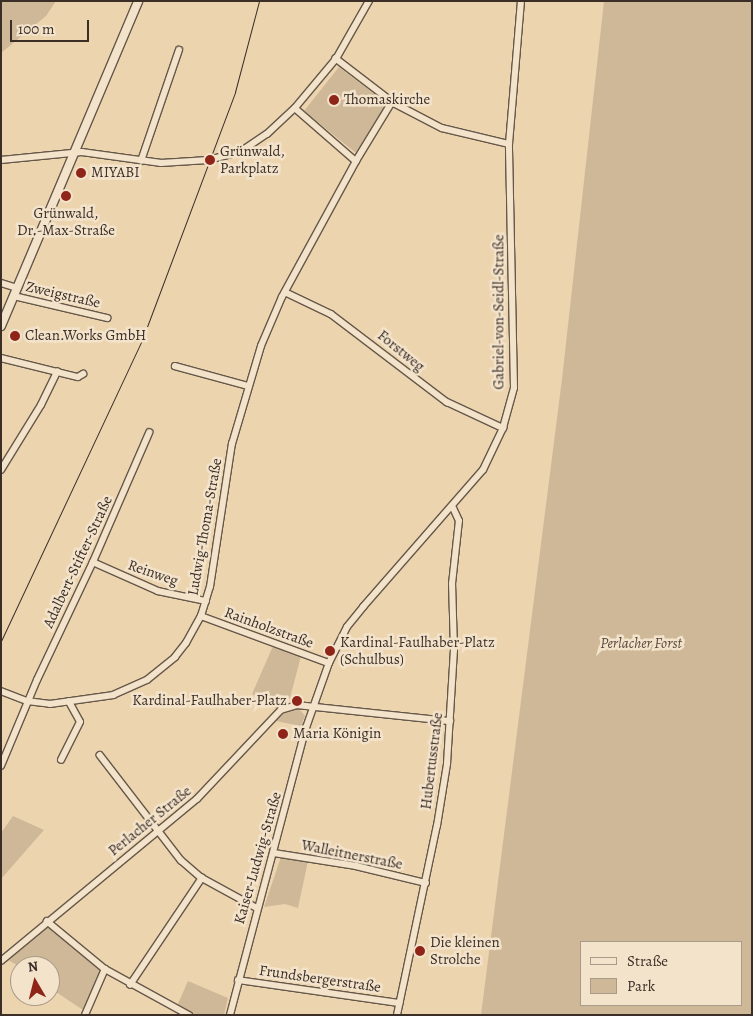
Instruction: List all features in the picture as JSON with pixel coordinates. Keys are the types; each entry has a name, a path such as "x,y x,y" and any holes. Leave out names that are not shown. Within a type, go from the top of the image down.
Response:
{"main road":[{"path":"1,326 76,152 138,1"}],"street":[{"path":"1,160 76,152 141,160 182,162 234,155 255,143 295,108 336,59 369,1"},
{"name":"Gabriel-von-Seidl-Straße","path":"312,708 329,662 347,627 453,508 483,470 504,428 514,388 509,144 521,1"},
{"path":"141,160 179,50"},
{"path":"336,59 392,102 442,128 509,144"},
{"name":"Ludwig-Thoma-Straße","path":"1,691 27,701 69,702 113,696 147,680 175,657 201,616 206,601 232,444 261,346 285,292 356,161 392,102"},
{"path":"295,108 356,161"},
{"name":"Zweigstraße","path":"1,283 16,292 107,318"},
{"name":"Forstweg","path":"285,292 332,314 446,402 504,428"},
{"path":"1,358 78,377 83,374"},
{"path":"175,366 248,386"},
{"path":"1,470 41,405 57,372"},
{"name":"Adalbert-Stifter-Straße","path":"1,766 27,701 93,562 150,433"},
{"name":"Hubertusstraße","path":"397,1015 426,883 447,764 454,650 452,584 459,521 453,508"},
{"name":"Reinweg","path":"93,562 158,591 206,601"},
{"name":"Rainholzstraße","path":"201,616 329,662"},
{"path":"61,760 80,722 69,702"},
{"name":"Perlacher Straße","path":"1,961 47,921 159,832 222,776 281,710 297,705 450,721"},
{"name":"Kaiser-Ludwig-Straße","path":"230,1015 256,908 274,853 312,708"},
{"path":"100,755 181,860 202,878 256,908"},
{"name":"Walleitnerstraße","path":"274,853 356,866 426,883"},
{"path":"130,984 202,878"},
{"path":"47,921 105,969 189,1015"},
{"path":"85,1015 105,969"},
{"name":"Frundsbergerstraße","path":"238,980 399,1003"}],"green space":[{"path":"1,1 56,1 46,16 1,53"},
{"name":"Perlacher Forst","path":"604,1 752,1 752,1015 481,1015 562,379"},
{"path":"339,67 382,100 385,106 356,153 304,111"},
{"path":"273,646 301,656 290,698 276,708 252,694"},
{"name":"Kardinal-Faulhaber-Platz","path":"299,709 305,716 301,726 276,721 279,715"},
{"path":"13,816 44,830 1,879 1,833"},
{"path":"281,857 308,861 298,908 285,904 264,907"},
{"path":"48,926 101,970 83,1010 60,995 60,956 13,956"},
{"path":"188,981 228,998 224,1015 197,1015 177,1006"}],"tram line":[{"path":"1,641 142,340 235,92 259,1"}],"place":[{"name":"Thomaskirche","path":"334,100"},
{"name":"Grünwald, Parkplatz","path":"210,160"},
{"name":"MIYABI","path":"81,173"},
{"name":"Grünwald, Dr.-Max-Straße","path":"66,196"},
{"name":"Clean.Works GmbH","path":"15,336"},
{"name":"Kardinal-Faulhaber-Platz (Schulbus)","path":"330,651"},
{"name":"Kardinal-Faulhaber-Platz","path":"297,701"},
{"name":"Maria Königin","path":"283,734"},
{"name":"Die kleinen Strolche","path":"420,951"}]}
